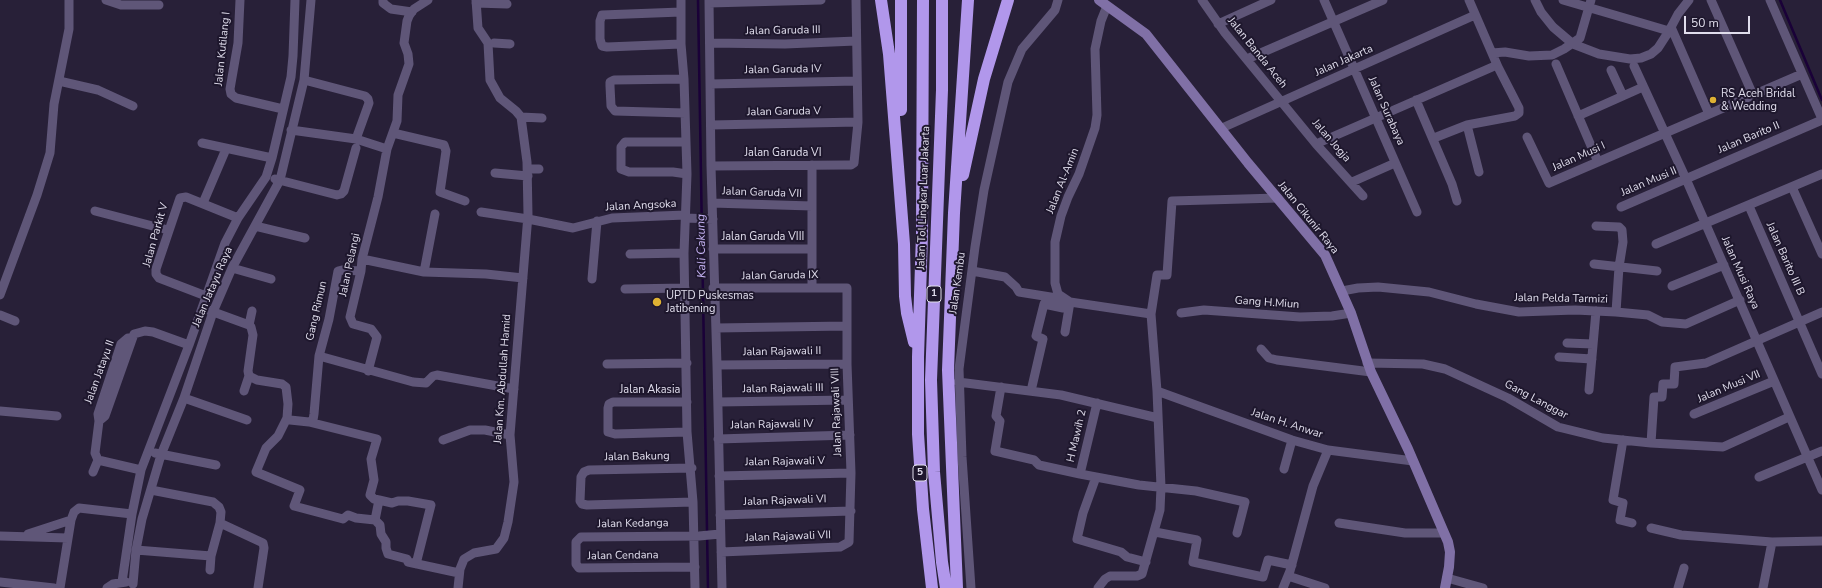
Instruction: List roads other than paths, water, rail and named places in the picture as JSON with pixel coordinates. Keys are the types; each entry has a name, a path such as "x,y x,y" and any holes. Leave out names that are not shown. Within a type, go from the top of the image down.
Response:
{"highway":[{"path":"881,0 889,54 904,244 904,296 918,357"},
{"path":"898,167 901,129 901,0"},
{"name":"Jalan Tol Lingkar Luar Jakarta","path":"922,0 922,234 918,357 918,434 923,509 932,588"},
{"name":"Jalan Tol Lingkar Luar Jakarta","path":"942,0 942,90 931,380 934,472 942,562 946,588"},
{"path":"957,588 948,370 954,213 968,0"},
{"path":"954,213 984,79 1008,0"}],"street":[{"path":"0,294 44,176 50,153 53,111 69,29 69,0"},
{"path":"106,0 120,5 159,5"},
{"name":"Jalan Kutilang I","path":"240,0 238,43 230,89 231,94 236,98 283,110"},
{"name":"Jalan Jatayu Raya","path":"122,582 132,514 141,470 189,345 225,243 238,218 266,177 272,158 291,77 294,56 295,0"},
{"name":"Jalan Jatayu Raya","path":"136,586 136,550 150,490 161,455 184,398 213,312 232,268 280,180 304,80 311,0"},
{"path":"383,0 383,3 391,9 412,12 428,0"},
{"path":"682,0 681,44 684,79 688,218 684,253 687,432 692,468 690,502 696,536 695,588"},
{"path":"722,588 721,552 717,535 720,516 720,476 714,248 709,219 712,203 709,2 821,0"},
{"path":"856,0 858,122"},
{"name":"Jalan Kembu","path":"971,588 958,382 962,341 984,190 1008,82 1022,49 1055,10 1058,0"},
{"name":"Jalan Banda Aceh","path":"1202,0 1218,24 1282,101"},
{"path":"1218,24 1271,0"},
{"name":"Jalan Surabaya","path":"1324,0 1417,212"},
{"path":"1247,60 1334,22 1372,2 1383,0"},
{"path":"1434,138 1467,125 1515,116 1519,113 1469,0"},
{"path":"1535,0 1541,12 1553,27 1573,44 1598,54 1630,59 1641,58 1651,54 1658,48 1678,14 1689,0"},
{"path":"1562,0 1590,4 1670,29 1708,114"},
{"path":"1711,0 1753,95"},
{"path":"1770,0 1822,119"},
{"path":"508,4 476,2 478,28 488,43 490,80 500,98 521,117 542,118"},
{"name":"Jalan Cikunir Raya","path":"1103,3 1146,34 1325,255 1351,313 1369,368 1414,461 1444,533 1450,552 1446,583"},
{"name":"Jalan Al-Amin","path":"1066,300 1058,294 1056,283 1055,242 1061,216 1079,174 1095,128 1097,115 1095,48 1103,3"},
{"path":"1492,53 1505,52 1529,56 1552,55 1573,44 1580,38 1590,4"},
{"name":"Jalan Pelangi","path":"368,371 376,337 371,329 353,324 350,317 361,272 362,259 378,197 387,148 397,121 399,90 409,64 408,54 404,43 407,21 412,12"},
{"path":"681,12 602,15 600,21 600,39 602,46 681,44"},
{"name":"Jalan Jakarta","path":"1222,128 1476,15"},
{"name":"Jalan Garuda III","path":"710,43 785,44 856,41"},
{"path":"494,43 510,44"},
{"path":"1556,64 1598,162"},
{"path":"1316,144 1497,65"},
{"name":"Jalan Musi Raya","path":"1634,66 1740,300 1806,457 1822,490"},
{"path":"1610,70 1622,96"},
{"name":"Jalan Musi I","path":"1527,137 1549,183 1802,74"},
{"path":"684,79 614,80 610,82 610,86 611,106 615,111 685,113"},
{"path":"266,177 337,195 344,191 356,144 369,103 368,99 365,96 304,80"},
{"path":"59,81 98,90 133,106"},
{"name":"Jalan Garuda IV","path":"710,84 857,81"},
{"path":"1578,116 1643,87"},
{"path":"1416,100 1434,138 1457,201"},
{"name":"Jalan Jogja","path":"1282,101 1316,144 1352,182 1363,196"},
{"name":"Jalan Km. Abdullah Hamid","path":"458,588 461,563 469,555 496,549 504,538 511,507 514,482 510,435 528,217 528,172 521,117"},
{"name":"Jalan Barito II","path":"1686,179 1822,119"},
{"name":"Jalan Garuda V","path":"711,125 858,122"},
{"name":"Jalan Garuda VI","path":"711,166 849,165 854,162 858,122"},
{"path":"1467,125 1479,172"},
{"path":"291,130 356,144 387,148"},
{"path":"393,133 444,145 446,151 440,192 465,201"},
{"path":"686,142 624,142 621,147 621,169 623,172 687,174"},
{"path":"202,143 272,158"},
{"path":"226,149 203,203 238,218"},
{"path":"1352,182 1396,162"},
{"path":"812,165 812,287"},
{"path":"496,173 528,172 539,169"},
{"path":"1656,244 1822,174"},
{"name":"Jalan Musi II","path":"1622,207 1686,179"},
{"path":"1792,187 1822,254"},
{"name":"Jalan Parkit V","path":"203,203 186,197 180,198 168,230 156,269 156,274 159,278 206,296"},
{"path":"1098,588 1105,579 1110,576 1137,576 1142,574 1160,510 1161,487 1152,314 1157,275 1167,275 1172,201 1278,198"},
{"name":"Jalan Garuda VII","path":"712,203 812,206"},
{"name":"Jalan Barito III B","path":"1749,206 1800,322 1820,363 1822,374"},
{"path":"95,211 168,230"},
{"name":"Jalan Angsoka","path":"481,212 528,217 573,228 612,218 709,219"},
{"path":"424,272 435,214"},
{"path":"592,279 597,221"},
{"path":"255,226 306,238"},
{"path":"1596,226 1622,228 1623,242 1619,267 1616,312"},
{"name":"Jalan Garuda VIII","path":"714,248 812,249"},
{"path":"630,254 684,253"},
{"path":"362,259 424,272 486,274 522,278"},
{"path":"1594,264 1657,271"},
{"path":"1672,286 1724,265"},
{"path":"232,268 271,279"},
{"name":"Gang Rimun","path":"319,356 338,271 361,272"},
{"path":"972,272 1005,277 1016,287 1019,292 1152,314"},
{"name":"Jalan Garuda IX","path":"714,288 846,287"},
{"name":"Jalan Rajawali VIII","path":"846,287 851,473 850,536"},
{"name":"Jalan Pelda Tarmizi","path":"1342,291 1358,288 1378,287 1428,292 1476,304 1519,312 1616,312 1648,316 1662,322 1686,324 1740,300"},
{"path":"624,289 685,288"},
{"path":"1065,332 1066,300"},
{"path":"1031,391 1043,339 1036,336 1044,304 1063,308 1066,300"},
{"path":"201,308 249,325 253,331 249,376 244,391"},
{"name":"Gang H.Miun","path":"1181,313 1204,310 1300,317 1332,316 1351,313"},
{"path":"249,325 252,311"},
{"path":"1589,390 1596,311"},
{"path":"1651,443 1654,397 1662,398 1663,384 1674,384 1675,367 1706,363 1822,312"},
{"path":"0,315 15,321"},
{"path":"716,328 846,326"},
{"name":"Jalan Jatayu II","path":"93,472 98,460 96,458 95,448 100,421 98,414 121,344 124,340 132,338 136,332 145,330 189,345"},
{"path":"1567,343 1593,344"},
{"name":"Gang Langgar","path":"1261,348 1269,358 1277,360 1369,368 1422,364 1445,368 1508,398 1558,428 1603,438 1651,443 1723,447 1789,417"},
{"path":"309,422 313,420 314,414 319,356 368,371 413,382 426,383 433,376 437,375 514,389"},
{"path":"1559,357 1592,359"},
{"path":"606,364 686,363"},
{"name":"Jalan Rajawali II","path":"717,365 847,364"},
{"path":"249,376 257,380 282,384 286,387 288,404 287,418 278,436 266,448 256,472 300,490 294,506 343,519 348,515 356,518 375,520 380,525 381,534 386,542 388,554 407,559 408,562 459,573"},
{"name":"Jalan Musi VII","path":"1694,414 1774,381"},
{"path":"958,382 1031,391 1158,418"},
{"path":"1001,387 996,416 1000,421 995,451 1034,460 1039,465 1080,474 1139,485 1196,491 1245,502 1237,533"},
{"name":"Jalan H. Anwar","path":"1157,391 1292,440 1328,450 1414,461"},
{"path":"184,398 247,420"},
{"name":"Jalan Rajawali III","path":"718,402 848,400"},
{"name":"Jalan Akasia","path":"687,402 613,402 609,404 608,408 608,432 610,434 687,432"},
{"name":"H Mawih 2","path":"1080,474 1097,404"},
{"path":"0,411 57,416"},
{"path":"287,418 290,420 309,422 377,439 371,459 374,480 370,495 374,499 392,504 398,501 408,501 431,505 416,564"},
{"path":"443,440 470,430 485,430 510,435"},
{"name":"Jalan Rajawali IV","path":"718,439 850,436"},
{"path":"1284,469 1292,440"},
{"path":"1623,440 1613,500 1623,503 1620,520 1632,523"},
{"path":"1283,588 1292,565 1312,486 1328,450"},
{"path":"148,451 161,455 216,465"},
{"path":"1759,477 1822,451"},
{"path":"98,460 141,470"},
{"name":"Jalan Bakung","path":"690,502 584,505 580,501 581,477 584,472 589,470 692,468"},
{"name":"Jalan Rajawali V","path":"720,476 851,473"},
{"path":"1096,477 1083,513 1077,539 1122,552 1127,557 1146,562"},
{"path":"150,490 213,502 219,507 221,512 220,523 211,556 210,570"},
{"path":"375,520 379,500"},
{"path":"60,588 71,520 74,512 79,508 132,514"},
{"name":"Jalan Rajawali VI","path":"720,516 850,511"},
{"path":"22,536 71,520"},
{"path":"220,523 263,542 264,548 258,588"},
{"path":"1339,523 1404,533 1444,533"},
{"path":"1651,528 1681,535 1772,542 1822,538"},
{"path":"1154,532 1197,540 1193,562 1263,577 1268,560 1292,565"},
{"name":"Jalan Kedanga","path":"576,542 581,537 717,535"},
{"path":"0,536 68,538"},
{"name":"Jalan Rajawali VII","path":"721,552 840,547 849,542 850,536"},
{"name":"Jalan Cendana","path":"576,542 576,564 579,568 695,567"},
{"path":"1763,588 1772,542"},
{"path":"136,550 211,556"},
{"path":"1680,587 1684,568"},
{"path":"1288,576 1325,588"},
{"path":"0,582 54,588"},
{"path":"107,588 113,584 122,582 136,586"},
{"path":"1446,583 1483,588"}],"waterway":[{"name":"Kali Cakung","path":"698,0 708,588"},
{"path":"1780,0 1822,100"}],"place":[{"name":"RS Aceh Bridal & Wedding","path":"1713,100"},
{"name":"UPTD Puskesmas Jatibening","path":"657,302"}]}
